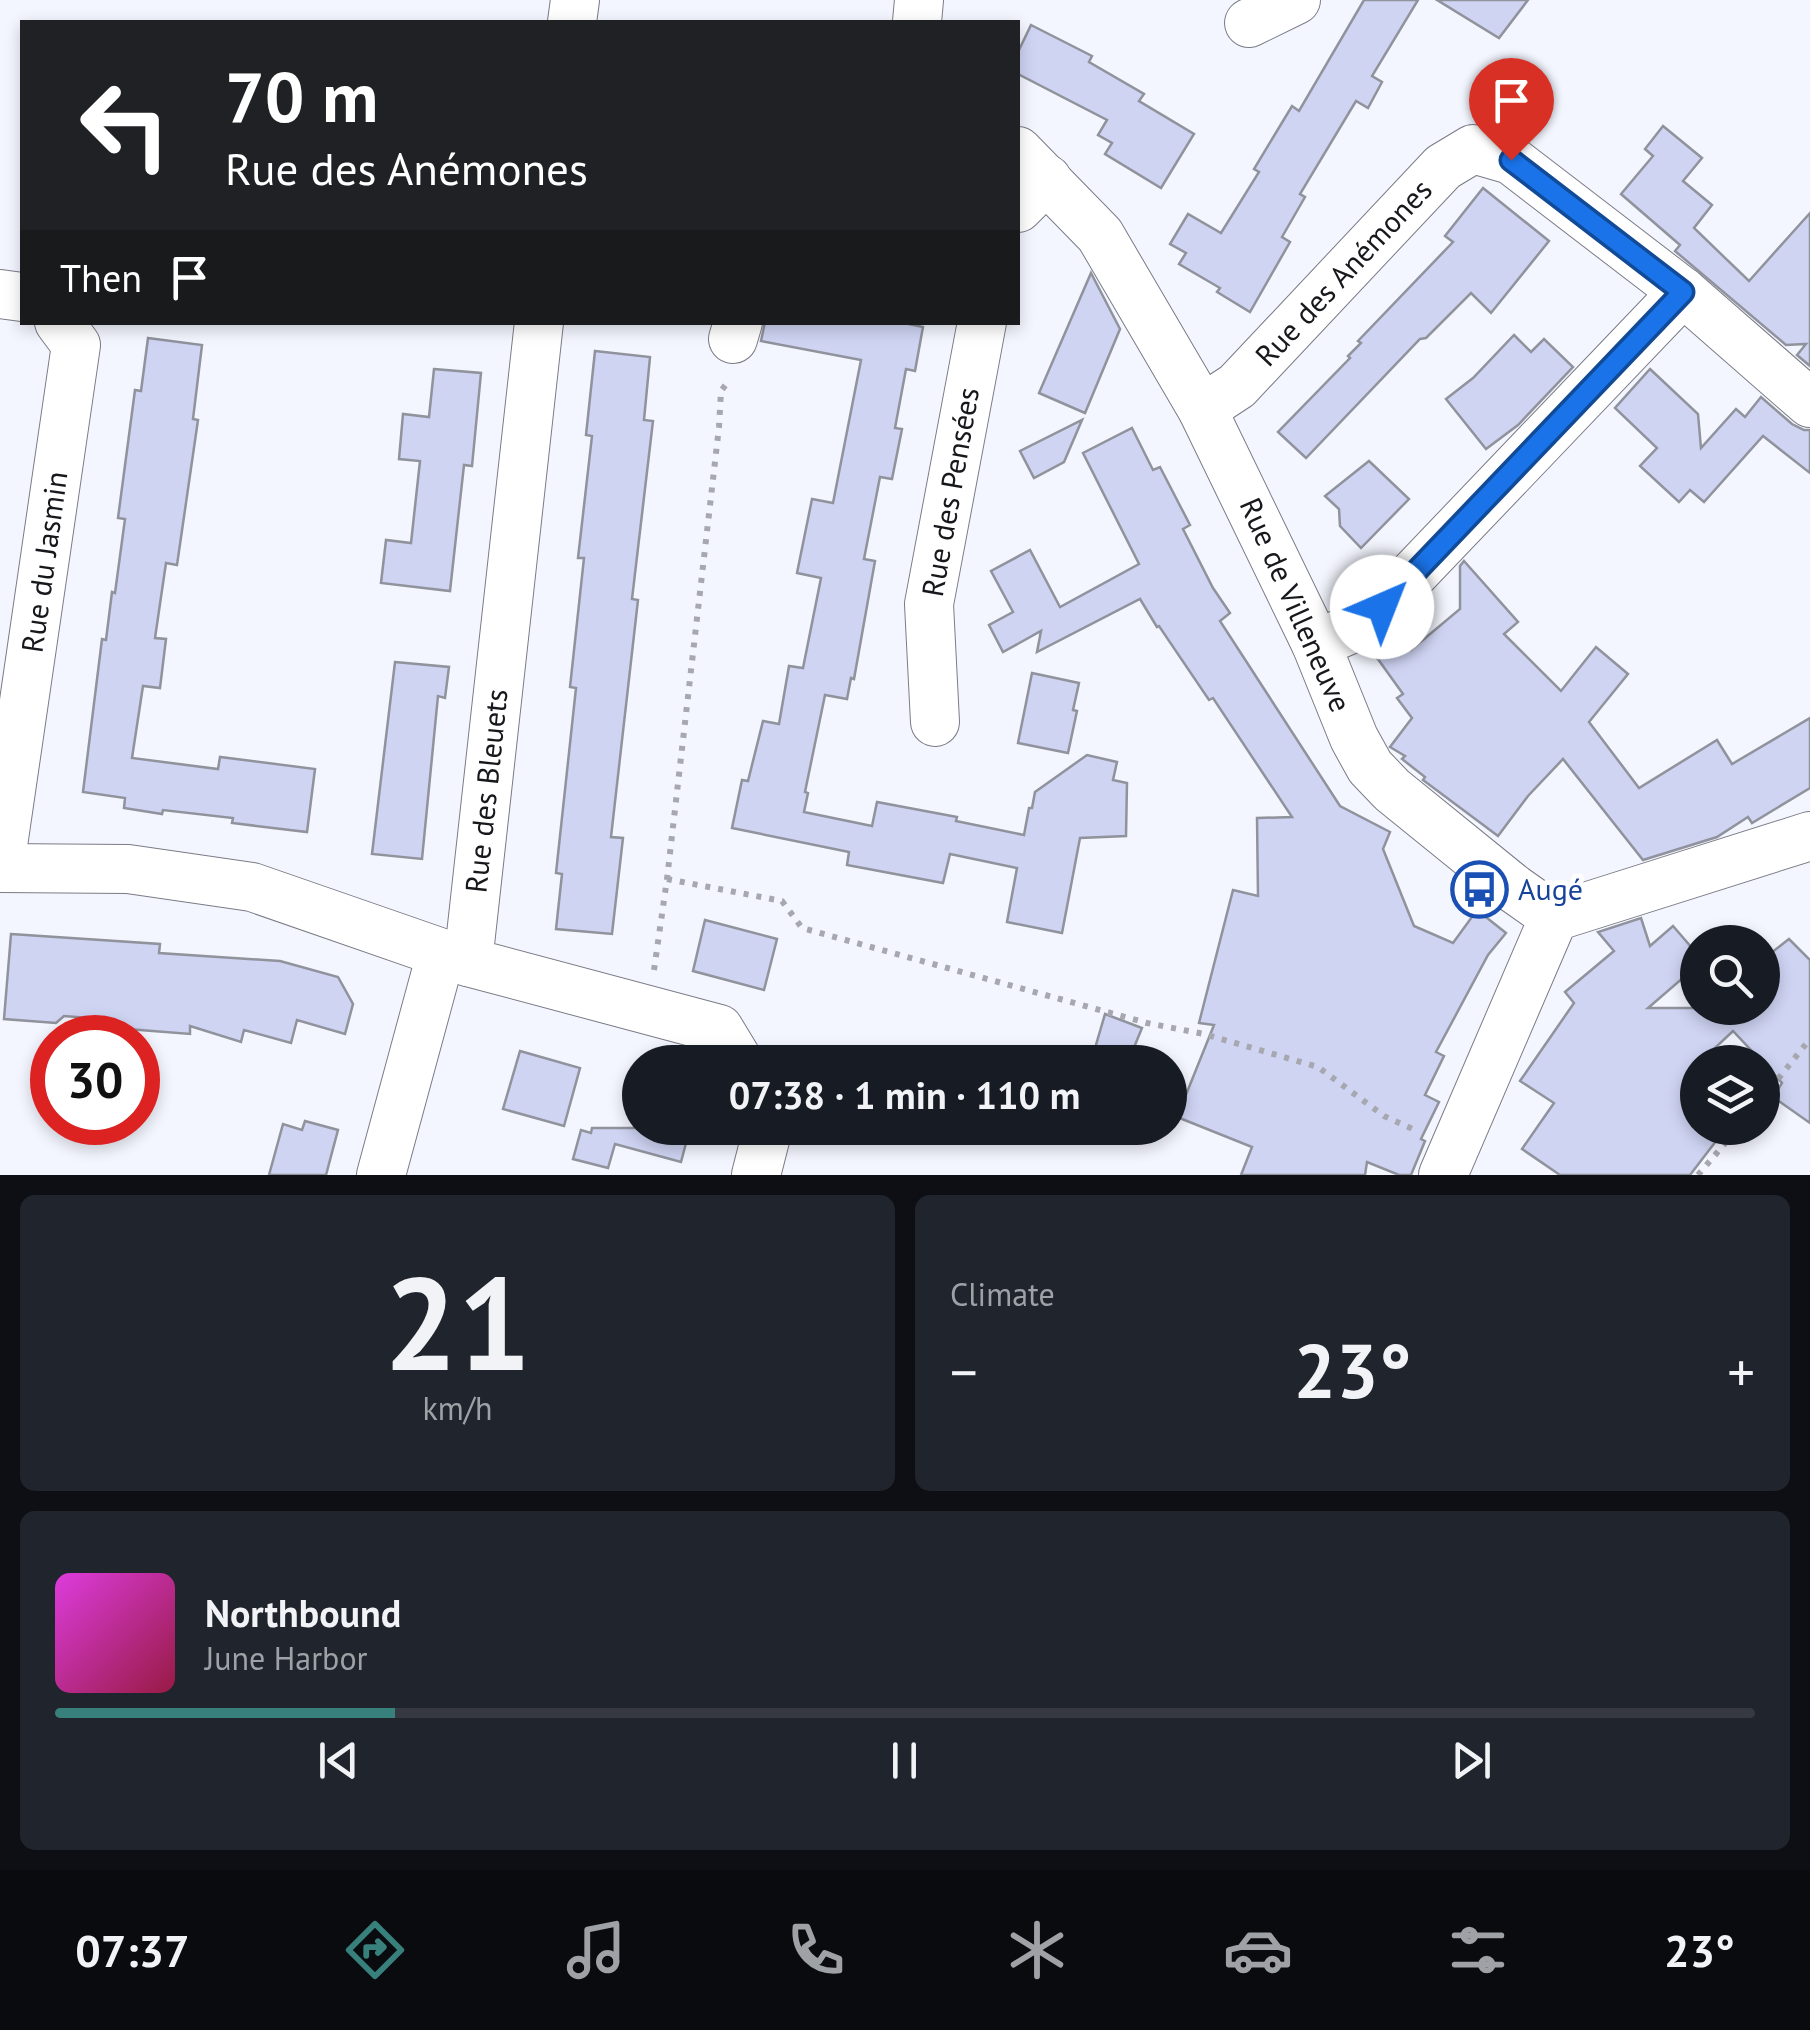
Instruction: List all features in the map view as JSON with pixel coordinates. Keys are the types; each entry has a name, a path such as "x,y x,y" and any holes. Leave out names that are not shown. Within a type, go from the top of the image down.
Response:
{"street":[{"path":"1249,24 1296,0"},
{"name":"Rue des Anémones","path":"1202,408 1237,386 1443,168 1473,149 1511,160 1683,292 1810,403"},
{"name":"Rue de Villeneuve","path":"1027,180 1100,235 1114,256 1202,408 1370,766 1392,790 1554,917"},
{"path":"1316,644 1356,627 1382,607 1683,292"},
{"name":"Rue du Jasmin","path":"0,867 76,346 61,325"},
{"name":"Rue des Bleuets","path":"381,1175 455,958 539,325"},
{"name":"Rue des Pensées","path":"935,722 929,604 981,325"},
{"path":"1453,1165 1554,917 1810,836"},
{"path":"0,867 128,869 252,888 455,958 719,1029 729,1045"},
{"path":"756,1175 764,1145"}],"path":[{"path":"648,1009 667,879 721,391 732,377 736,331"},
{"path":"667,879 782,901 802,928 1318,1067 1453,1165"},
{"path":"1780,1076 1810,1039"},
{"path":"1698,1175 1724,1145"}],"building":[{"path":"1364,0 1418,0 1372,76 1382,82 1368,108 1356,101 1300,194 1305,197 1282,237 1290,242 1250,312 1217,292 1220,288 1179,264 1186,253 1170,244 1188,214 1221,233 1259,172 1254,169 1292,106 1299,111"},
{"path":"1437,0 1528,0 1499,38"},
{"path":"1031,25 1092,56 1089,62 1144,94 1139,101 1194,134 1161,188 1105,154 1112,143 1098,135 1107,120 1020,75 1020,48"},
{"path":"1663,126 1702,158 1683,181 1712,205 1694,228 1749,281 1810,213 1810,366 1797,355 1806,344 1786,345 1675,251 1680,245 1621,194 1653,156 1645,149"},
{"path":"1483,188 1549,241 1491,313 1471,293 1426,338 1420,339 1306,458 1278,432 1453,242 1445,236"},
{"path":"1091,273 1120,329 1085,413 1039,393"},
{"path":"764,325 923,327 915,371 906,369 895,428 902,429 892,479 880,477 864,559 875,561 854,679 851,678 847,699 825,695 804,812 872,826 877,802 1024,835 1035,792 1087,755 1117,762 1113,780 1127,783 1126,836 1080,838 1062,933 1007,922 1017,868 950,854 943,883 847,865 849,852 732,828 742,780 748,781 763,721 779,724 789,666 803,668 821,578 797,573 812,499 833,503 861,360 761,341"},
{"path":"1514,335 1531,352 1544,339 1573,367 1518,425 1486,449 1446,399 1473,378"},
{"path":"148,338 202,345 193,419 198,420 177,565 166,563 155,638 166,639 160,688 143,686 132,758 218,769 220,757 315,769 307,832 232,823 233,818 124,808 125,798 83,792 102,639 106,640 125,519 118,518 135,390 141,391"},
{"path":"595,351 650,357 644,420 653,421 632,599 638,600 611,837 623,838 612,934 556,929 562,874 556,873 576,688 570,687 584,558 578,558 592,436 586,435"},
{"path":"434,369 481,373 472,466 464,465 450,591 381,583 386,540 411,543 420,461 399,459 403,414 429,417"},
{"path":"1650,369 1698,414 1701,448 1736,409 1745,417 1761,397 1792,424 1810,430 1810,473 1763,436 1704,502 1690,490 1679,502 1640,466 1657,448 1615,408"},
{"path":"1082,420 1064,462 1034,478 1020,451"},
{"path":"1132,428 1153,470 1160,467 1190,525 1183,529 1230,613 1220,621 1340,806 1390,832 1383,849 1414,926 1453,943 1477,910 1506,933 1488,955 1436,1052 1444,1056 1425,1095 1439,1102 1421,1139 1425,1141 1411,1175 1399,1175 1367,1162 1365,1175 1241,1175 1252,1147 1187,1121 1187,1092 1214,1025 1199,1023 1233,890 1258,896 1257,818 1292,817 1213,698 1209,700 1140,599 1037,652 1041,631 1003,652 989,625 1013,612 991,571 1030,550 1060,607 1139,564 1083,453"},
{"path":"1369,461 1409,499 1361,548 1340,526 1339,509 1325,496"},
{"path":"1464,561 1518,622 1504,634 1561,691 1596,647 1628,674 1589,722 1639,788 1717,740 1732,764 1810,718 1810,788 1752,823 1748,817 1717,837 1643,860 1563,759 1498,836 1423,780 1425,777 1402,759 1405,756 1390,747 1412,718 1397,698 1403,694 1375,655 1400,636 1411,650 1460,609 1460,566"},
{"path":"395,662 449,667 445,698 438,696 422,859 372,854"},
{"path":"1032,673 1079,683 1068,753 1018,743"},
{"path":"1641,918 1650,946 1673,926 1680,934 1680,980 1648,1008 1680,1008 1680,1025 1780,1025 1780,946 1789,939 1810,960 1810,1123 1780,1102 1780,1045 1746,1045 1733,1031 1718,1045 1680,1045 1680,1145 1713,1145 1690,1175 1560,1175 1522,1149 1554,1103 1520,1081 1574,1003 1565,992 1614,951 1598,932"},
{"path":"705,920 777,939 764,990 693,971"},
{"path":"11,934 160,944 159,953 280,961 338,977 353,1004 345,1034 297,1020 291,1043 244,1030 241,1042 190,1026 190,1034 160,1032 160,1015 30,1015 30,1021 4,1019"},
{"path":"1105,1014 1142,1028 1135,1045 1096,1045"},
{"path":"520,1051 580,1068 564,1126 503,1109"},
{"path":"305,1121 338,1130 326,1175 269,1175 283,1124 302,1130"},
{"path":"592,1128 622,1128 622,1145 686,1145 681,1162 615,1144 608,1168 573,1159 581,1130 591,1133"}],"place":[{"name":"Augé","path":"1479,890"}],"route":[{"path":"1382,607 1683,292 1511,160"}]}
